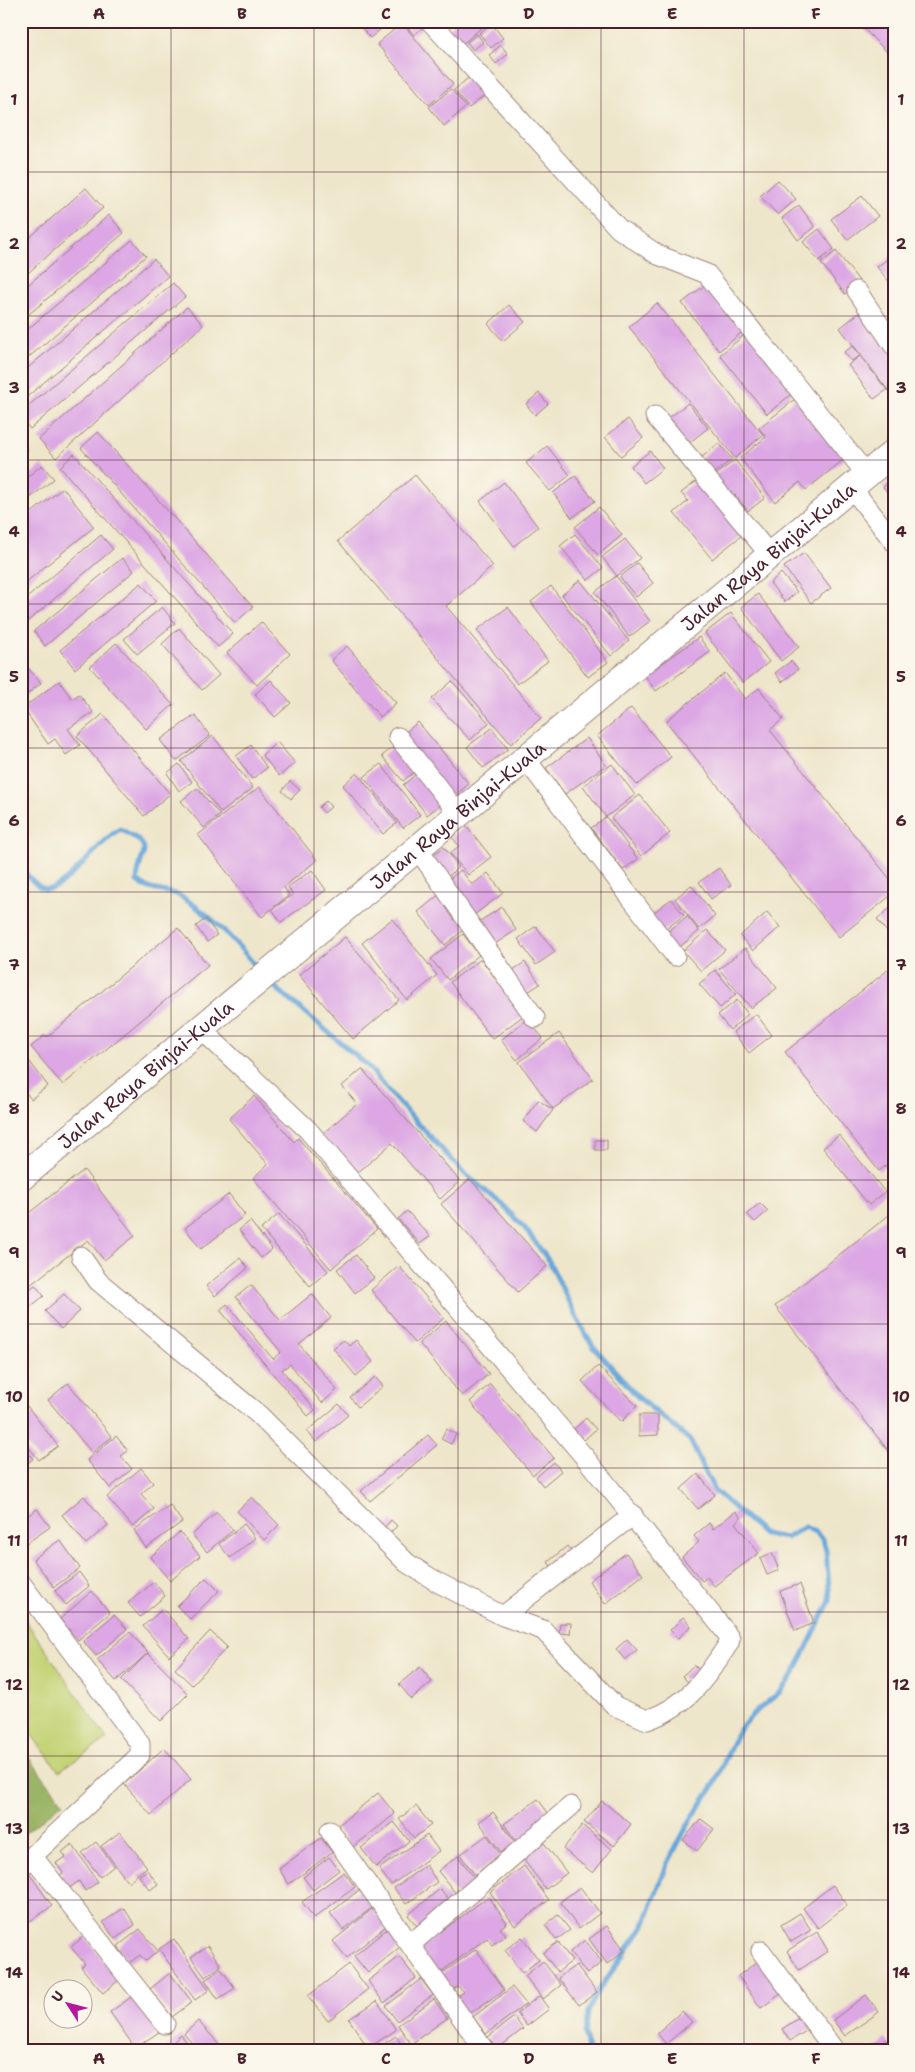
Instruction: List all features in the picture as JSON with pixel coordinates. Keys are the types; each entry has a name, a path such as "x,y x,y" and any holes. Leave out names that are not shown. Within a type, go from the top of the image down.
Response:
{"main road":[{"name":"Jalan Raya Binjai-Kuala","path":"21,1178 894,452"}],"street":[{"path":"430,21 619,229 658,255 707,274 859,481 894,542"},
{"path":"857,291 894,346"},
{"path":"655,416 770,556"},
{"path":"398,738 458,814"},
{"path":"525,758 675,956"},
{"path":"417,848 535,1018"},
{"path":"81,1256 98,1281 259,1415 407,1563 437,1582 503,1616 536,1626 550,1635 615,1706 629,1714 647,1720 662,1715 688,1698 716,1663 730,1639 633,1515 308,1130 200,1028"},
{"path":"503,1616 633,1515"},
{"path":"21,1582 140,1744 140,1755 27,1862 165,2024"},
{"path":"411,1944 571,1806"},
{"path":"330,1831 485,2051"},
{"path":"761,1951 835,2051"}],"green space":[{"path":"21,1614 107,1739 59,1771 21,1721"},
{"path":"21,1747 63,1803 21,1836"}],"building":[{"path":"356,21 385,21 387,24 370,38"},
{"path":"402,21 426,21 428,23 414,35"},
{"path":"457,21 488,22 461,45 448,29"},
{"path":"856,21 891,21 894,24 894,49 889,54"},
{"path":"402,23 453,84 429,105 377,44"},
{"path":"491,23 503,38 491,48 479,33"},
{"path":"477,34 483,42 473,50 467,42"},
{"path":"501,45 508,54 496,64 489,55"},
{"path":"473,74 488,93 469,108 454,90"},
{"path":"451,89 466,107 444,126 429,107"},
{"path":"778,180 796,199 778,215 760,196"},
{"path":"86,188 103,208 21,279 21,245"},
{"path":"862,196 878,216 847,240 831,219"},
{"path":"799,205 815,227 798,240 782,218"},
{"path":"109,215 124,233 21,321 21,291"},
{"path":"819,229 834,249 819,261 803,242"},
{"path":"132,240 146,256 21,364 21,335"},
{"path":"836,251 860,282 845,294 821,263"},
{"path":"894,254 894,282 891,284 877,267"},
{"path":"154,259 168,276 21,402 21,374"},
{"path":"709,282 746,329 719,351 682,303"},
{"path":"173,283 185,297 30,429 21,418 21,412"},
{"path":"657,303 763,435 735,458 629,327"},
{"path":"509,305 525,322 503,341 488,324"},
{"path":"187,307 203,325 56,458 39,439"},
{"path":"860,312 894,356 894,398 840,328"},
{"path":"748,332 795,391 767,414 720,355"},
{"path":"853,346 860,356 851,361 844,352"},
{"path":"860,356 887,390 874,399 848,365"},
{"path":"539,393 548,404 535,415 526,404"},
{"path":"800,395 848,456 806,490 800,482 775,502 740,458 766,437 759,428"},
{"path":"688,403 708,428 685,446 665,421"},
{"path":"628,419 643,438 621,456 605,437"},
{"path":"98,432 253,607 235,623 81,448"},
{"path":"21,442 28,450 21,455"},
{"path":"719,443 732,459 714,474 701,458"},
{"path":"547,446 570,475 550,491 526,463"},
{"path":"650,451 663,468 644,483 631,466"},
{"path":"74,454 233,634 218,647 60,467"},
{"path":"735,460 765,498 748,511 735,495 726,501 709,480"},
{"path":"42,465 54,479 21,505 21,482"},
{"path":"415,475 493,566 446,606 541,718 511,744 338,541"},
{"path":"575,476 595,501 572,518 553,493"},
{"path":"702,477 746,532 712,559 674,513 688,501 681,493"},
{"path":"894,479 894,501 883,487"},
{"path":"504,482 538,527 514,546 480,501"},
{"path":"63,488 94,527 21,586 21,521"},
{"path":"599,507 622,535 598,555 575,527"},
{"path":"575,534 603,568 588,580 560,546"},
{"path":"101,535 113,549 27,622 21,615 21,603"},
{"path":"625,539 640,558 617,576 602,557"},
{"path":"804,553 831,588 811,603 784,567"},
{"path":"122,558 134,571 45,646 34,631"},
{"path":"637,563 653,583 636,597 620,577"},
{"path":"781,573 797,592 785,602 770,583"},
{"path":"616,576 650,621 629,637 595,592"},
{"path":"580,580 629,641 611,656 562,595"},
{"path":"141,583 156,601 75,669 60,650"},
{"path":"551,586 608,662 588,677 531,602"},
{"path":"758,594 799,647 781,661 741,607"},
{"path":"162,607 175,623 137,654 124,639"},
{"path":"508,607 548,661 517,684 477,630"},
{"path":"731,613 769,662 743,683 705,633"},
{"path":"261,622 290,654 257,685 227,653"},
{"path":"179,628 219,675 202,690 162,644"},
{"path":"699,637 710,652 656,691 645,676"},
{"path":"116,643 173,705 146,729 90,667"},
{"path":"347,646 396,703 380,717 331,660"},
{"path":"21,660 41,683 24,697 21,693"},
{"path":"791,661 798,669 782,682 775,673"},
{"path":"725,673 745,699 759,688 783,719 770,730 894,884 894,893 839,937 666,721"},
{"path":"271,680 291,703 275,717 255,694"},
{"path":"59,681 72,699 79,694 93,712 68,729 80,745 66,755 55,739 48,744 23,708"},
{"path":"452,681 489,723 470,740 432,699"},
{"path":"631,708 671,757 637,785 597,736"},
{"path":"103,714 170,794 144,816 77,736"},
{"path":"195,715 210,736 176,761 160,740"},
{"path":"418,722 469,784 452,798 401,736"},
{"path":"492,728 508,749 483,768 467,747"},
{"path":"213,736 253,788 221,813 181,761"},
{"path":"587,738 606,765 565,794 546,768"},
{"path":"277,742 295,763 279,776 262,755"},
{"path":"397,744 418,769 403,781 382,756"},
{"path":"251,745 267,768 252,779 236,756"},
{"path":"179,764 192,782 179,791 167,773"},
{"path":"381,764 420,815 403,828 364,777"},
{"path":"612,764 635,795 606,817 583,786"},
{"path":"421,770 445,801 427,815 403,785"},
{"path":"357,773 397,823 383,834 343,785"},
{"path":"290,781 300,790 291,799 282,791"},
{"path":"259,787 317,860 284,887 289,895 262,917 198,835"},
{"path":"197,788 220,815 204,828 181,801"},
{"path":"640,795 670,833 641,856 611,818"},
{"path":"326,801 331,807 324,813 319,807"},
{"path":"606,817 638,859 623,870 591,828"},
{"path":"466,825 491,857 468,875 450,853 459,846 452,837"},
{"path":"444,847 459,867 446,878 430,857"},
{"path":"719,868 731,885 711,899 699,882"},
{"path":"312,870 326,890 281,922 272,909 293,895 288,887"},
{"path":"461,870 472,885 488,873 503,893 474,915 448,880"},
{"path":"691,885 715,916 699,929 675,899"},
{"path":"440,894 467,927 445,945 418,912"},
{"path":"671,899 684,915 661,933 648,917"},
{"path":"894,905 894,941 877,919"},
{"path":"502,907 516,930 495,944 480,921"},
{"path":"767,912 780,927 753,951 740,936"},
{"path":"687,916 699,931 675,951 663,936"},
{"path":"206,919 217,935 207,942 196,926"},
{"path":"392,919 437,975 407,1000 362,943"},
{"path":"536,926 555,952 536,965 518,939"},
{"path":"178,928 208,965 63,1085 31,1047 45,1035 47,1037"},
{"path":"707,930 725,950 701,971 683,951"},
{"path":"463,934 479,955 448,980 431,959"},
{"path":"345,937 399,1000 353,1039 299,975"},
{"path":"745,948 777,988 751,1008 719,969"},
{"path":"481,959 523,1016 492,1039 450,982"},
{"path":"525,962 540,984 525,994 510,972"},
{"path":"894,965 894,1159 879,1171 785,1052"},
{"path":"715,970 736,994 720,1008 699,984"},
{"path":"737,1000 748,1014 730,1030 718,1015"},
{"path":"756,1014 772,1035 749,1053 733,1032"},
{"path":"527,1019 543,1038 517,1060 501,1040"},
{"path":"559,1033 593,1079 553,1109 519,1062"},
{"path":"21,1050 48,1086 31,1099 21,1086"},
{"path":"362,1069 460,1181 440,1199 392,1143 355,1175 321,1135 357,1104 342,1086"},
{"path":"254,1096 294,1142 298,1138 377,1229 331,1269 253,1178 268,1164 229,1119"},
{"path":"538,1100 553,1110 537,1132 523,1121"},
{"path":"839,1135 885,1192 869,1205 823,1148"},
{"path":"595,1140 607,1140 607,1150 595,1150"},
{"path":"84,1170 135,1236 104,1260 88,1240 21,1292 21,1219"},
{"path":"470,1179 547,1266 518,1292 441,1204"},
{"path":"229,1194 245,1215 201,1249 185,1228"},
{"path":"760,1203 768,1211 755,1222 747,1214"},
{"path":"407,1211 430,1236 420,1244 398,1219"},
{"path":"894,1211 894,1458 775,1306"},
{"path":"279,1214 328,1271 310,1286 261,1229"},
{"path":"250,1221 272,1249 261,1258 239,1230"},
{"path":"356,1255 374,1278 355,1293 337,1269"},
{"path":"240,1258 248,1268 215,1296 206,1286"},
{"path":"399,1266 444,1318 415,1343 371,1290"},
{"path":"35,1285 44,1296 21,1314 21,1296"},
{"path":"251,1285 280,1320 312,1294 331,1318 299,1344 337,1390 322,1403 290,1364 282,1370 315,1410 308,1416 220,1310 227,1304 273,1359 281,1352 236,1297"},
{"path":"64,1294 80,1311 61,1329 45,1311"},
{"path":"446,1321 489,1374 462,1396 419,1343"},
{"path":"344,1340 349,1346 356,1340 373,1362 356,1376 333,1348"},
{"path":"598,1366 637,1406 621,1422 582,1381"},
{"path":"375,1377 383,1386 358,1407 350,1397"},
{"path":"68,1383 112,1437 92,1453 48,1400"},
{"path":"490,1384 554,1458 533,1475 470,1402"},
{"path":"339,1404 348,1415 316,1442 307,1431"},
{"path":"27,1406 58,1446 39,1460 21,1438 21,1411"},
{"path":"639,1415 658,1415 658,1435 639,1436"},
{"path":"586,1418 596,1429 584,1440 574,1429"},
{"path":"446,1429 456,1434 451,1444 441,1439"},
{"path":"428,1435 437,1445 370,1501 361,1491"},
{"path":"116,1436 128,1451 121,1456 132,1469 110,1488 87,1460"},
{"path":"21,1443 33,1459 21,1468"},
{"path":"554,1462 561,1471 543,1486 536,1477"},
{"path":"141,1468 153,1483 141,1494 154,1509 133,1527 107,1497"},
{"path":"698,1474 715,1495 698,1509 681,1489"},
{"path":"84,1496 108,1525 86,1544 62,1515"},
{"path":"252,1497 279,1525 264,1540 237,1511"},
{"path":"170,1505 182,1522 146,1548 134,1530"},
{"path":"37,1509 50,1527 27,1543 21,1535 21,1520"},
{"path":"736,1511 741,1518 735,1523 759,1553 714,1586 707,1577 702,1581 682,1557 699,1542 694,1536 709,1523 713,1529"},
{"path":"217,1512 233,1530 207,1552 192,1535"},
{"path":"391,1520 397,1526 390,1533 384,1528"},
{"path":"244,1524 255,1538 230,1558 219,1544"},
{"path":"180,1532 200,1556 170,1581 150,1557"},
{"path":"60,1540 80,1568 54,1587 33,1559"},
{"path":"567,1546 575,1556 555,1571 548,1562"},
{"path":"626,1553 643,1575 605,1604 589,1581"},
{"path":"772,1553 779,1570 767,1575 760,1558"},
{"path":"79,1572 89,1586 66,1605 55,1591"},
{"path":"206,1578 219,1591 190,1619 177,1606"},
{"path":"154,1582 165,1596 140,1617 128,1603"},
{"path":"800,1584 814,1623 795,1631 780,1591"},
{"path":"92,1591 110,1613 78,1640 60,1619"},
{"path":"163,1609 189,1639 169,1656 143,1626"},
{"path":"114,1615 127,1629 96,1656 83,1641"},
{"path":"683,1617 691,1626 678,1638 670,1630"},
{"path":"560,1623 571,1623 570,1634 559,1633"},
{"path":"210,1631 227,1647 192,1685 175,1669"},
{"path":"130,1632 148,1653 116,1681 97,1660"},
{"path":"627,1639 637,1650 625,1660 616,1649"},
{"path":"148,1653 188,1694 161,1721 121,1680"},
{"path":"694,1665 703,1674 691,1685 682,1676"},
{"path":"420,1667 432,1682 411,1699 399,1684"},
{"path":"164,1748 191,1779 151,1815 124,1784"},
{"path":"378,1793 395,1814 352,1848 336,1827"},
{"path":"538,1799 553,1820 518,1844 504,1824"},
{"path":"602,1801 631,1824 614,1846 584,1822"},
{"path":"416,1806 431,1825 414,1838 399,1819"},
{"path":"493,1812 517,1845 503,1855 479,1822"},
{"path":"701,1819 714,1829 697,1851 683,1840"},
{"path":"394,1822 409,1841 376,1867 361,1848"},
{"path":"582,1825 612,1849 593,1873 563,1849"},
{"path":"120,1832 147,1867 128,1882 101,1846"},
{"path":"427,1835 439,1851 391,1885 379,1869"},
{"path":"487,1835 501,1855 475,1875 460,1855"},
{"path":"321,1838 332,1852 289,1884 279,1869"},
{"path":"96,1842 114,1866 100,1877 82,1853"},
{"path":"544,1843 567,1873 546,1889 523,1859"},
{"path":"72,1844 98,1882 85,1891 79,1881 68,1889 59,1876 63,1873 56,1863 66,1857 62,1852"},
{"path":"458,1856 476,1880 457,1895 438,1871"},
{"path":"329,1857 339,1870 313,1890 303,1877"},
{"path":"426,1865 437,1882 406,1904 394,1888"},
{"path":"524,1866 549,1900 515,1926 490,1892"},
{"path":"27,1870 52,1906 30,1921 21,1909 21,1874"},
{"path":"147,1870 158,1884 150,1890 139,1876"},
{"path":"344,1872 355,1887 314,1918 302,1902"},
{"path":"833,1885 847,1905 818,1928 803,1908"},
{"path":"580,1887 600,1913 579,1929 560,1902"},
{"path":"440,1889 454,1905 422,1932 408,1915"},
{"path":"359,1890 373,1907 343,1930 330,1913"},
{"path":"488,1897 507,1923 500,1928 506,1935 492,1945 487,1938 438,1974 419,1948"},
{"path":"124,1908 135,1925 115,1939 103,1922"},
{"path":"372,1909 386,1926 347,1958 333,1941"},
{"path":"800,1913 811,1930 791,1942 781,1925"},
{"path":"558,1915 570,1930 556,1940 545,1925"},
{"path":"607,1926 625,1951 607,1964 589,1939"},
{"path":"140,1929 158,1951 146,1961 140,1955 129,1963 118,1946"},
{"path":"387,1929 400,1947 368,1973 354,1956"},
{"path":"817,1932 828,1951 799,1970 787,1951"},
{"path":"84,1936 119,1980 103,1993 81,1967 85,1964 71,1947"},
{"path":"522,1937 539,1960 522,1973 505,1950"},
{"path":"174,1939 209,1990 195,2000 159,1949"},
{"path":"585,1940 602,1962 587,1974 570,1952"},
{"path":"558,1942 572,1961 558,1972 543,1953"},
{"path":"208,1946 221,1966 205,1977 191,1957"},
{"path":"476,1949 504,1990 466,2016 454,1998 463,1992 458,1986 452,1990 441,1974"},
{"path":"399,1957 416,1978 384,2003 368,1981"},
{"path":"543,1961 561,1985 543,1999 525,1976"},
{"path":"758,1961 782,1993 761,2008 738,1976"},
{"path":"349,1964 368,1989 328,2021 308,1996"},
{"path":"576,1965 597,1992 579,2005 558,1978"},
{"path":"221,1969 235,1988 218,1999 205,1980"},
{"path":"170,1973 192,2002 172,2017 150,1989"},
{"path":"421,1979 433,1995 397,2021 386,2006"},
{"path":"512,1987 526,2004 486,2034 473,2017"},
{"path":"137,1993 162,2030 135,2048 110,2012"},
{"path":"866,1995 879,2012 845,2036 833,2020"},
{"path":"539,1996 549,2009 527,2026 517,2013"},
{"path":"434,1999 447,2018 411,2044 398,2025"},
{"path":"377,2001 396,2030 368,2048 349,2019"},
{"path":"682,2011 692,2022 666,2044 657,2033"},
{"path":"803,2015 811,2028 790,2041 782,2029"},
{"path":"514,2017 523,2029 497,2049 488,2037"},
{"path":"198,2021 220,2045 214,2051 199,2051 184,2034"},
{"path":"181,2035 194,2051 163,2051"},
{"path":"396,2036 406,2051 373,2051"},
{"path":"886,2039 894,2051 872,2051"},
{"path":"816,2044 821,2051 806,2051"}],"waterway":[{"path":"21,868 38,885 45,889 53,888 62,883 112,834 120,829 139,841 143,846 144,851 138,870 137,881 149,888 170,892 192,903 222,929 259,970"},
{"path":"269,982 368,1066 394,1098 465,1174 499,1202 524,1227 549,1261 575,1315 593,1346 638,1397 690,1440 714,1490 764,1534 786,1538 805,1527 815,1532 823,1540 826,1551 830,1601 793,1675 780,1692 753,1714 737,1733 714,1785 688,1824 667,1865 643,1927 598,1991 588,2012 585,2034 588,2051"}]}
